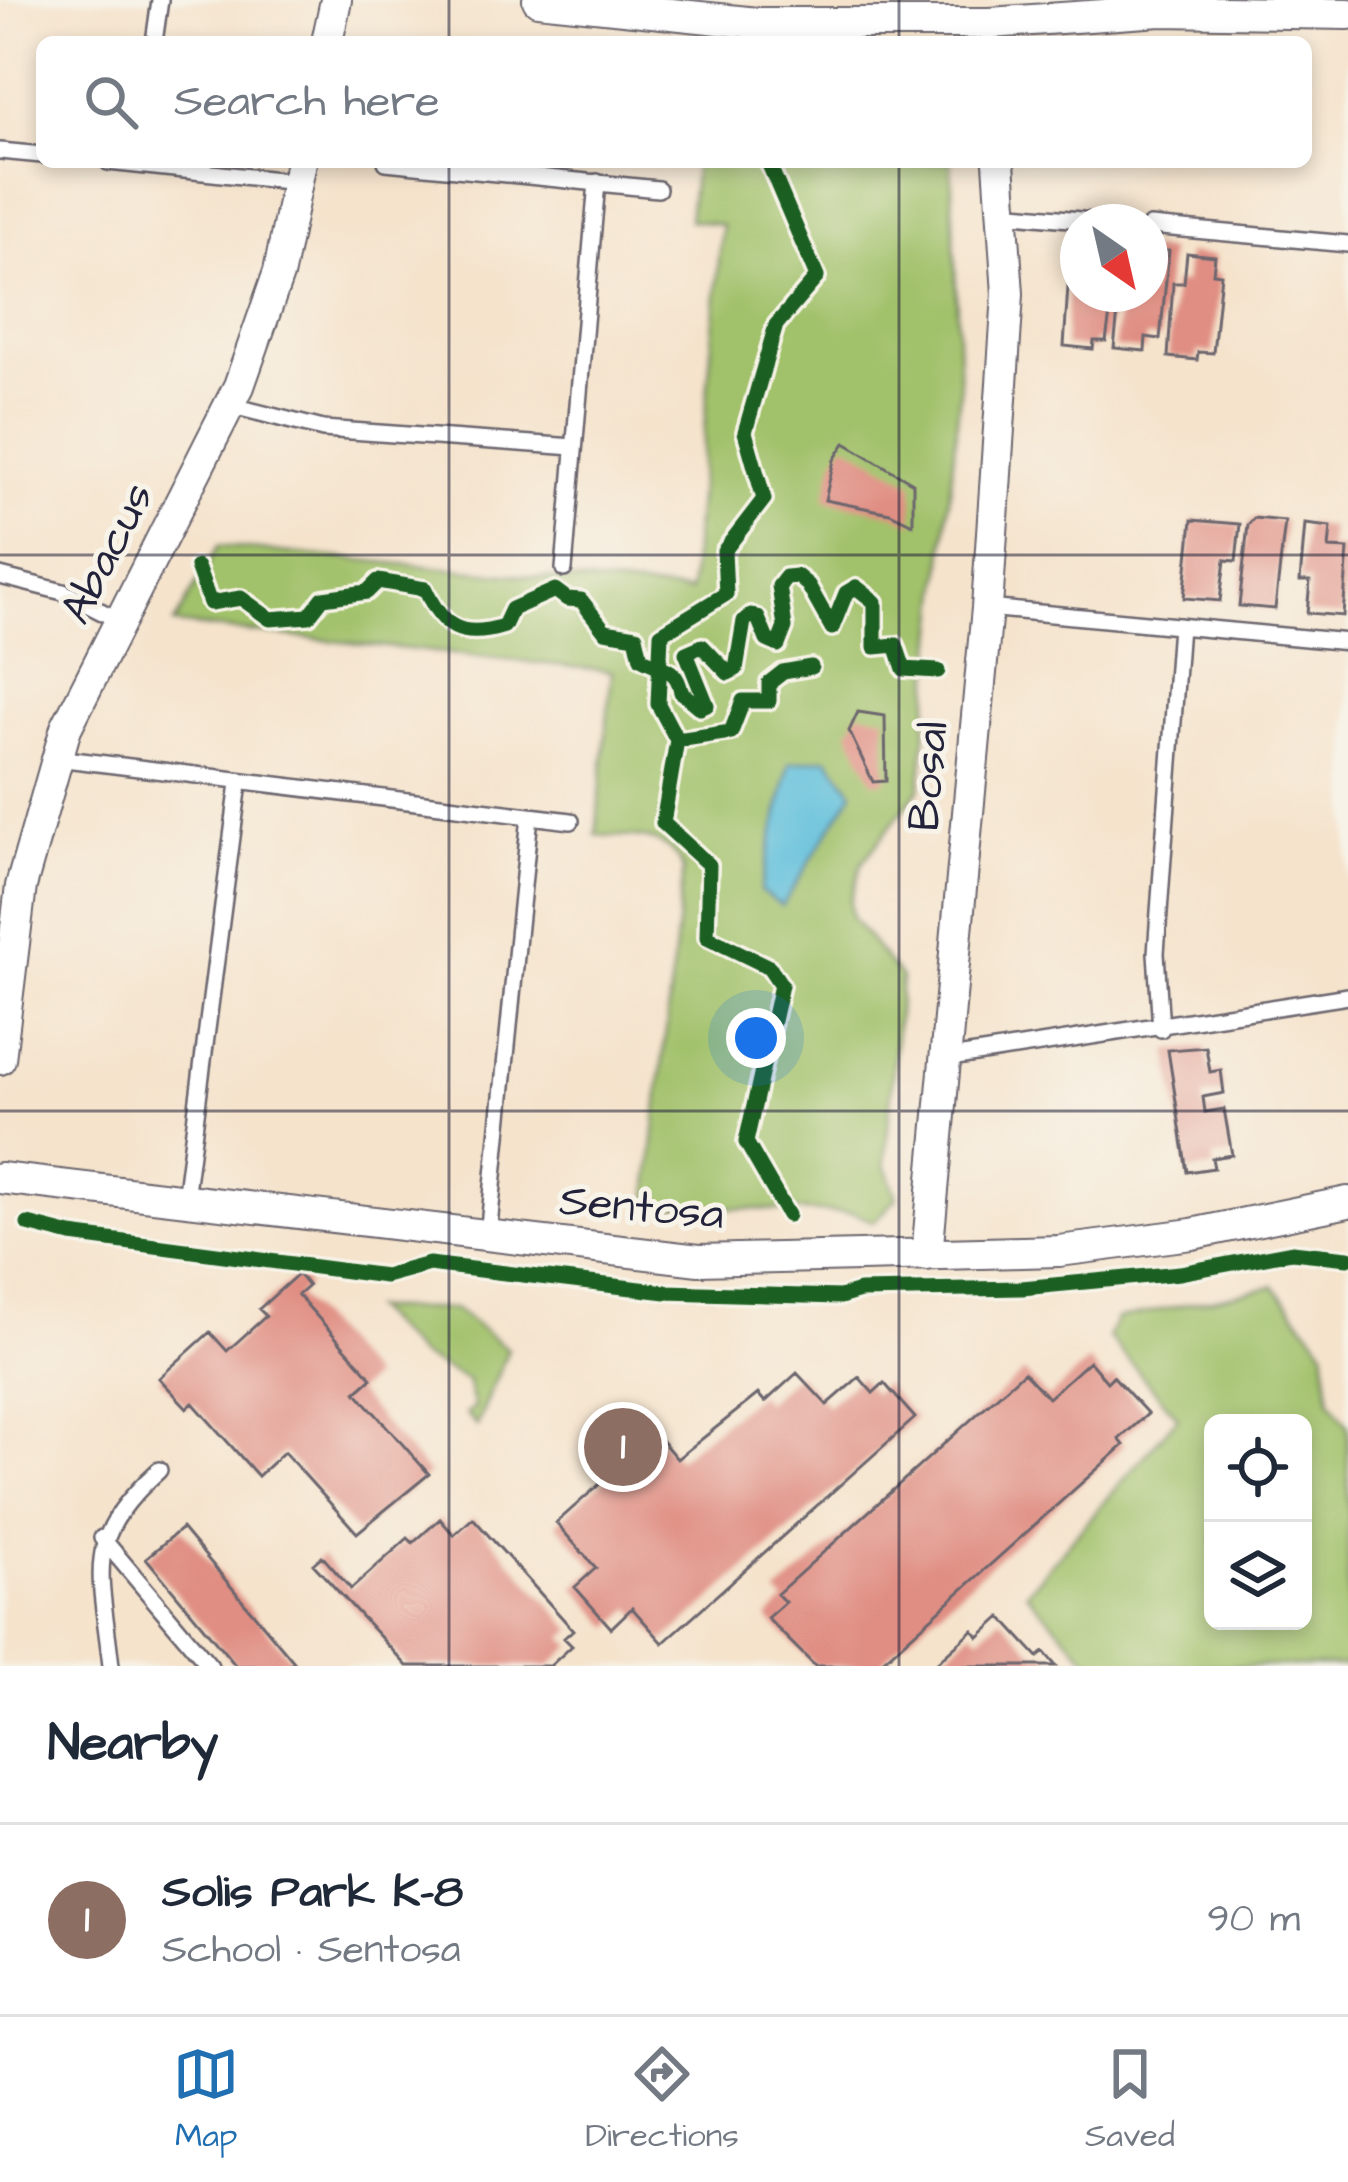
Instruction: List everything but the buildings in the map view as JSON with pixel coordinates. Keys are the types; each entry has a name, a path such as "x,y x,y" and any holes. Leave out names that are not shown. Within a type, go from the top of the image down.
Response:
{"street":[{"path":"327,36 336,0"},
{"path":"554,1 758,23 990,22 1161,10 1348,14"},
{"name":"Bosal","path":"927,1255 987,608 1008,294 999,168"},
{"name":"Abacus","path":"0,1059 11,885 66,728 230,405 279,272 299,172"},
{"name":"Sentosa","path":"0,1178 699,1260 1059,1251 1170,1237 1348,1202"}],"lane":[{"path":"155,36 160,0"},
{"path":"0,151 36,154"},
{"path":"218,168 299,172"},
{"path":"449,168 658,189"},
{"path":"564,569 597,182"},
{"path":"1002,213 1060,218"},
{"path":"1168,228 1348,244"},
{"path":"230,405 323,429 574,447"},
{"path":"0,576 63,592 120,621"},
{"path":"987,608 1348,642"},
{"path":"1161,1029 1156,953 1180,626"},
{"path":"57,758 572,821"},
{"path":"184,1199 239,783"},
{"path":"488,1236 530,816"},
{"path":"944,1059 1161,1029 1348,996"},
{"path":"111,1666 102,1538 128,1499 159,1470"},
{"path":"102,1538 210,1666"}],"green space":[{"path":"694,168 951,168 960,391 920,788 862,863 850,902 852,918 901,978 885,1163 897,1198 874,1222 854,1213 647,1205 683,870 659,843 596,835 612,671 174,624 218,546 690,592 722,225 689,220"},
{"path":"1274,1286 1324,1348 1330,1400 1348,1426 1348,1666 1095,1666 1026,1593 1178,1417 1108,1337 1117,1319"},
{"path":"372,1309 454,1309 508,1349 477,1426 466,1414 474,1408 467,1380 418,1355"}],"water":[{"path":"828,758 853,792 782,906 760,891 790,763"}],"cycle path":[{"path":"771,168 817,277 776,325 745,432 764,499 724,551 726,594 661,634 658,704 677,740 663,823 709,865 707,937 769,967 781,985 746,1142 788,1215"},
{"path":"197,567 210,603 241,598 270,619 309,616 323,598 367,592 378,581 425,589 438,613 455,627 489,630 504,626 512,609 555,590 567,599 581,600 605,631 636,636 641,658 672,673 681,692 700,708 707,705 686,653 702,646 728,673 736,669 744,621 751,615 758,618 767,640 778,645 785,627 779,586 786,577 797,576 808,585 832,628 846,593 856,587 875,602 875,647 896,645 904,669 938,671"},
{"path":"677,740 731,732 743,701 769,701 769,683 783,672 811,667"},
{"path":"28,1224 71,1235 385,1276 429,1264 666,1292 840,1297 860,1291 1022,1288 1180,1273 1292,1252 1348,1258"}],"place":[{"name":"Solis Park K-8","path":"623,1447"}]}
